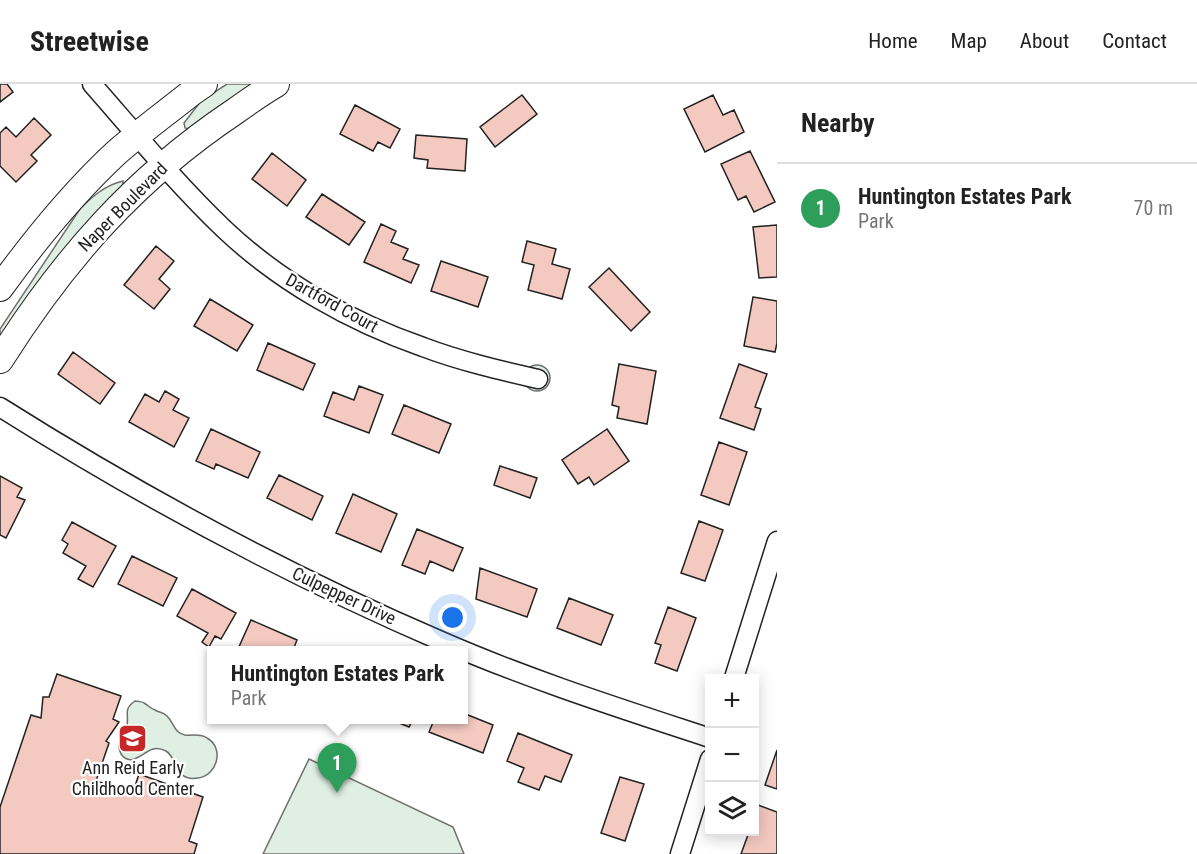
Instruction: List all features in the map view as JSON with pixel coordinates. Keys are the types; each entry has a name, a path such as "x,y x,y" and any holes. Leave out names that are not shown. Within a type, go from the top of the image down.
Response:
{"main road":[{"path":"0,288 22,257 77,193 116,153 204,84"},
{"name":"Naper Boulevard","path":"0,360 50,286 116,209 163,165 217,123 276,84"}],"street":[{"name":"Dartford Court","path":"92,84 183,188 225,230 272,268 300,287 374,328 423,348 538,378"},
{"name":"Culpepper Drive","path":"0,407 179,513 266,559 332,592 453,646"},
{"path":"736,674 777,541"},
{"name":"Culpepper Drive","path":"468,652 600,702 705,736"},
{"path":"680,854 705,775"}],"green space":[{"path":"227,84 258,84 189,129 185,128 184,123 201,101"},
{"path":"123,181 120,190 0,345 0,329 80,209 105,188"},
{"path":"537,365 546,369 550,378 546,387 537,391 528,387 524,378 528,369"},
{"path":"135,701 166,715 181,734 202,736 213,743 217,755 210,772 198,778 185,776 180,773 170,754 160,749 153,749 137,758 129,760 125,758 119,750 119,742 126,728 128,709"},
{"path":"309,759 453,827 464,854 263,854"}],"building":[{"path":"0,84 7,84 13,92 0,102"},
{"path":"522,95 537,114 495,147 480,127"},
{"path":"713,95 723,115 734,110 744,132 705,152 684,109"},
{"path":"355,105 400,129 390,148 378,142 373,151 340,134"},
{"path":"34,118 51,135 31,155 37,161 16,182 0,166 0,133 6,127 16,137"},
{"path":"416,135 467,139 465,171 427,168 428,160 414,158"},
{"path":"750,151 775,202 754,212 746,196 738,200 721,164"},
{"path":"272,153 306,180 287,206 252,179"},
{"path":"322,194 365,222 349,245 306,217"},
{"path":"381,224 396,231 391,242 408,249 403,259 419,265 411,283 364,262"},
{"path":"777,225 777,277 759,278 753,227"},
{"path":"527,241 556,249 552,264 570,269 562,299 528,290 534,265 522,262"},
{"path":"156,246 174,261 159,279 170,289 154,309 124,285"},
{"path":"441,261 488,277 478,307 431,291"},
{"path":"609,268 650,312 631,331 589,287"},
{"path":"753,297 777,301 775,352 744,346"},
{"path":"210,299 253,325 237,351 194,326"},
{"path":"268,343 315,364 303,390 257,370"},
{"path":"73,352 115,383 100,404 58,374"},
{"path":"619,364 656,371 647,424 617,418 619,407 612,405"},
{"path":"739,364 767,374 755,407 761,409 754,430 720,418"},
{"path":"359,386 383,395 369,433 324,416 333,392 354,400"},
{"path":"165,391 179,399 173,410 189,418 174,447 129,422 145,394 159,402"},
{"path":"404,405 451,424 439,453 392,434"},
{"path":"211,429 260,452 248,478 216,464 214,469 196,461"},
{"path":"607,429 629,461 594,485 589,477 578,484 562,460"},
{"path":"719,442 747,452 729,505 701,495"},
{"path":"500,466 537,478 530,498 494,485"},
{"path":"279,475 323,496 312,520 267,498"},
{"path":"0,476 22,488 17,497 25,500 6,538 0,535"},
{"path":"353,494 397,514 381,552 336,533"},
{"path":"699,521 723,530 705,581 681,573"},
{"path":"72,522 116,546 93,587 78,579 86,566 63,553 68,544 62,540"},
{"path":"417,529 463,548 453,571 430,561 425,574 402,565"},
{"path":"132,556 177,578 163,606 118,584"},
{"path":"480,568 537,589 527,617 476,599"},
{"path":"192,589 236,613 221,639 215,636 210,646 202,642 208,633 177,616"},
{"path":"569,598 613,615 601,645 557,628"},
{"path":"668,607 696,618 677,671 655,663 661,645 655,643"},
{"path":"251,620 297,640 295,646 239,646"},
{"path":"57,674 121,696 113,719 119,722 106,741 109,743 96,781 133,792 139,774 203,797 189,841 197,844 194,854 0,854 0,807 31,715 41,718 43,697 49,697"},
{"path":"468,715 493,725 483,753 429,732 432,724 468,724"},
{"path":"518,733 572,755 561,782 545,776 539,790 518,782 524,768 507,761"},
{"path":"777,750 777,789 765,785"},
{"path":"620,777 644,784 625,841 601,833"},
{"path":"759,805 777,812 777,854 741,854 748,836 759,836"}],"place":[{"name":"Ann Reid Early Childhood Center","path":"133,739"},
{"name":"Huntington Estates Park","path":"337,793"}]}
